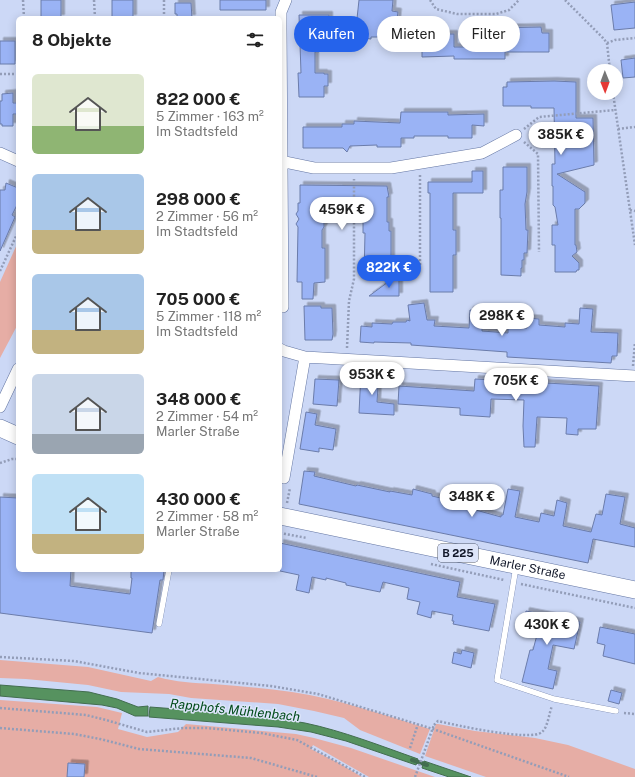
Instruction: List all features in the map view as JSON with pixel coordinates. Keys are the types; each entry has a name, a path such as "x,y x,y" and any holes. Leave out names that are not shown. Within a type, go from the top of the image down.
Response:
{"main road":[{"path":"0,428 16,435"},
{"name":"Marler Straße","path":"282,516 635,590"}],"street":[{"path":"281,16 286,0"},
{"path":"282,161 314,168 391,168 482,153 516,135"},
{"path":"0,153 16,161"},
{"path":"282,234 283,307"},
{"path":"282,350 305,357 346,358 634,376"},
{"path":"284,478 305,357"},
{"path":"0,407 16,373"}],"lane":[{"path":"516,565 497,680 554,699 616,711"},
{"path":"160,624 169,572"}],"path":[{"path":"23,0 24,16"},
{"path":"94,0 94,16"},
{"path":"164,0 164,16"},
{"path":"430,0 436,9 457,14 496,14 509,10 519,0"},
{"path":"565,0 604,38 607,43 609,64"},
{"path":"607,43 615,40 635,38"},
{"path":"0,74 16,74"},
{"path":"614,100 635,245"},
{"path":"539,252 538,154 516,135 539,117 615,110"},
{"path":"618,129 635,127"},
{"path":"420,163 420,265"},
{"path":"346,358 349,301 354,279 354,168"},
{"path":"630,210 635,211"},
{"path":"0,271 16,236"},
{"path":"634,376 635,342"},
{"path":"0,463 16,459"},
{"path":"282,533 314,539"},
{"path":"423,562 635,608"},
{"path":"0,657 74,662 139,673 279,687 318,694 418,724 434,727 569,777"},
{"path":"415,777 434,727 438,721 489,732 533,736 542,733 545,728 554,699"},
{"path":"0,708 86,715 147,732 183,728 207,728 261,733 297,740 365,777"},
{"path":"410,748 418,724"},
{"path":"0,728 74,734 139,749 251,758 317,777"}],"shaded area":[{"path":"16,246 16,328 0,358 0,282"},
{"path":"0,660 88,667 151,681 158,677 185,682 252,687 292,692 344,703 430,729 420,754 360,730 344,718 314,711 278,704 191,698 169,694 121,692 88,685 0,678"},
{"path":"0,685 89,692 117,699 138,707 148,706 148,716 135,716 117,708 102,705 0,696"},
{"path":"0,700 97,707 122,713 118,729 147,737 178,732 186,724 296,734 351,748 435,777 369,777 313,745 311,749 339,763 362,777 0,777"},
{"path":"150,707 247,715 305,723 348,734 418,759 416,765 346,741 311,732 278,727 149,717"},
{"path":"436,724 475,731 535,738 568,745 635,769 635,777 486,777 425,756"},
{"path":"424,761 471,777 449,777 422,768"}],"building":[{"path":"41,0 61,0 61,16 41,16"},
{"path":"112,0 133,0 133,16 112,16"},
{"path":"220,0 266,0 266,10 220,10"},
{"path":"359,0 393,0 392,11 398,12 398,16 377,16 377,37 371,37 371,39 369,39 369,16 357,16"},
{"path":"635,2 635,28 614,30 611,5"},
{"path":"175,3 191,3 192,16 177,16 177,14 175,14"},
{"path":"299,15 329,15 329,16"},
{"path":"520,27 541,27 542,33 549,33 549,52 520,52"},
{"path":"450,34 454,34 454,47 458,47 458,52 505,52 505,59 454,59 454,56 422,57 422,52 450,52"},
{"path":"0,41 15,41 15,64 0,64"},
{"path":"300,52 315,52 315,73 328,74 328,86 324,86 324,97 299,97 298,73 301,73"},
{"path":"635,58 635,77 623,78 623,64 621,64 621,60"},
{"path":"507,82 576,82 576,118 593,118 594,165 557,174 585,192 585,203 579,209 575,209 575,245 577,252 572,256 579,263 579,270 576,272 555,272 555,245 552,245 552,225 558,225 555,207 553,205 552,186 552,164 555,164 554,108 503,106 503,87 507,87"},
{"path":"13,93 13,103 16,103 16,114 13,114 13,126 2,126 2,124 0,124 0,101 2,101 2,94"},
{"path":"401,112 448,112 448,115 484,114 484,126 472,125 472,138 414,136 414,138 401,138 401,147 377,147 377,145 350,146 347,152 343,148 303,148 303,127 342,127 342,124 354,124 354,121 400,123"},
{"path":"503,167 527,167 527,192 525,204 526,230 528,230 527,253 524,253 524,260 522,260 521,276 501,275 500,190 503,190"},
{"path":"472,171 483,171 483,193 453,193 453,230 456,230 456,255 453,255 453,292 430,292 430,193 428,193 428,182 472,182"},
{"path":"6,183 16,187 16,207 12,215 15,217 0,251 0,190 5,190"},
{"path":"300,185 387,186 389,197 387,197 387,222 389,222 389,231 391,231 391,278 364,278 365,233 363,233 363,202 324,203 322,248 325,248 325,282 314,283 313,299 302,299 302,282 297,282 298,227 296,224 299,219 296,214 298,211 298,203 300,203"},
{"path":"399,274 399,296 369,296"},
{"path":"424,303 427,320 435,320 434,326 469,328 470,310 483,311 482,331 508,333 508,327 527,328 528,318 539,319 539,325 565,327 565,323 579,324 580,308 593,309 591,332 618,333 617,356 612,356 611,363 507,357 507,352 411,345 411,343 360,342 361,326 372,327 372,323 392,324 393,322 410,321 408,305"},
{"path":"304,306 321,306 321,308 332,308 332,340 305,340"},
{"path":"361,372 379,373 377,402 394,404 394,415 359,413"},
{"path":"315,379 339,380 337,406 313,404"},
{"path":"475,379 599,386 596,429 578,429 578,435 566,434 567,418 537,417 535,447 524,447 524,400 491,399 490,417 460,415 460,408 398,404 399,386 474,391"},
{"path":"306,412 317,414 315,425 336,429 333,450 319,448 319,452 300,449"},
{"path":"304,471 315,472 314,476 356,486 412,495 413,489 432,494 432,496 462,503 464,492 475,495 472,509 501,517 501,515 503,515 508,489 520,491 515,517 539,522 541,513 554,516 557,500 567,503 563,526 591,532 596,514 602,515 606,494 625,497 620,524 635,528 635,547 593,539 588,563 299,504"},
{"path":"0,497 16,498 16,572 71,572 70,586 130,594 132,578 131,572 164,572 163,580 160,580 152,633 0,613"},
{"path":"282,543 460,582 457,597 495,604 489,631 453,624 453,615 432,611 431,618 417,614 420,602 407,599 409,588 383,582 380,592 346,585 346,583 326,578 326,580 312,577 309,593 296,590 299,575 282,571"},
{"path":"526,611 580,622 574,649 553,645 548,669 557,671 553,689 522,682 530,650 533,650 538,631 522,628"},
{"path":"600,627 635,634 635,664 603,656 605,645 597,643"},
{"path":"462,650 474,653 471,668 452,663 454,652 461,654"},
{"path":"611,690 622,693 619,704 608,701"},
{"path":"68,763 85,764 84,777 67,777"}],"waterway":[{"name":"Rapphofs Mühlenbach","path":"412,760 427,765"}]}
